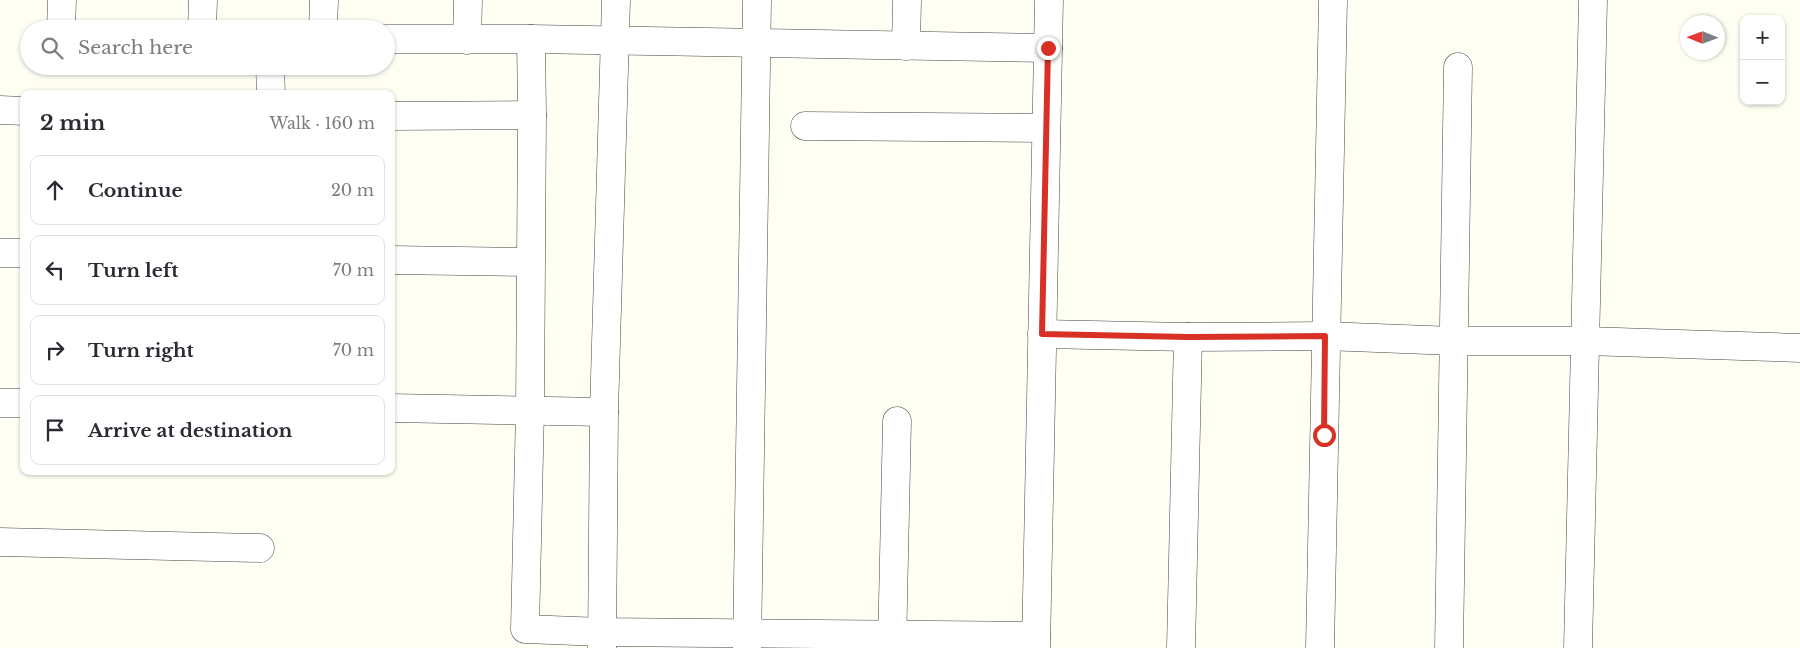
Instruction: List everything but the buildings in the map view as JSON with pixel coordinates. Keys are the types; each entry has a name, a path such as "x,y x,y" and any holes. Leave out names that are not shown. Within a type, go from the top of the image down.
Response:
{"street":[{"path":"61,20 62,0"},
{"path":"202,20 203,0"},
{"path":"323,20 324,0"},
{"path":"467,40 468,0"},
{"path":"602,640 604,412 616,0"},
{"path":"748,641 757,0"},
{"path":"906,0 906,46"},
{"path":"531,40 530,410 525,629 602,640 1036,642 1049,0"},
{"path":"1320,648 1333,0"},
{"path":"1578,648 1593,0"},
{"path":"395,39 1048,48"},
{"path":"1449,648 1458,67"},
{"path":"270,75 271,90"},
{"path":"0,110 20,111"},
{"path":"395,116 532,115"},
{"path":"805,126 1046,128"},
{"path":"0,253 20,254"},
{"path":"395,260 530,262"},
{"path":"1042,334 1188,337 1325,336 1454,341 1586,341 1800,348"},
{"path":"1181,648 1188,337"},
{"path":"0,403 20,403"},
{"path":"395,408 604,412"},
{"path":"892,641 897,421"},
{"path":"0,542 260,548"}],"route":[{"path":"1048,48 1042,334 1188,337 1325,336 1324,435"}]}
